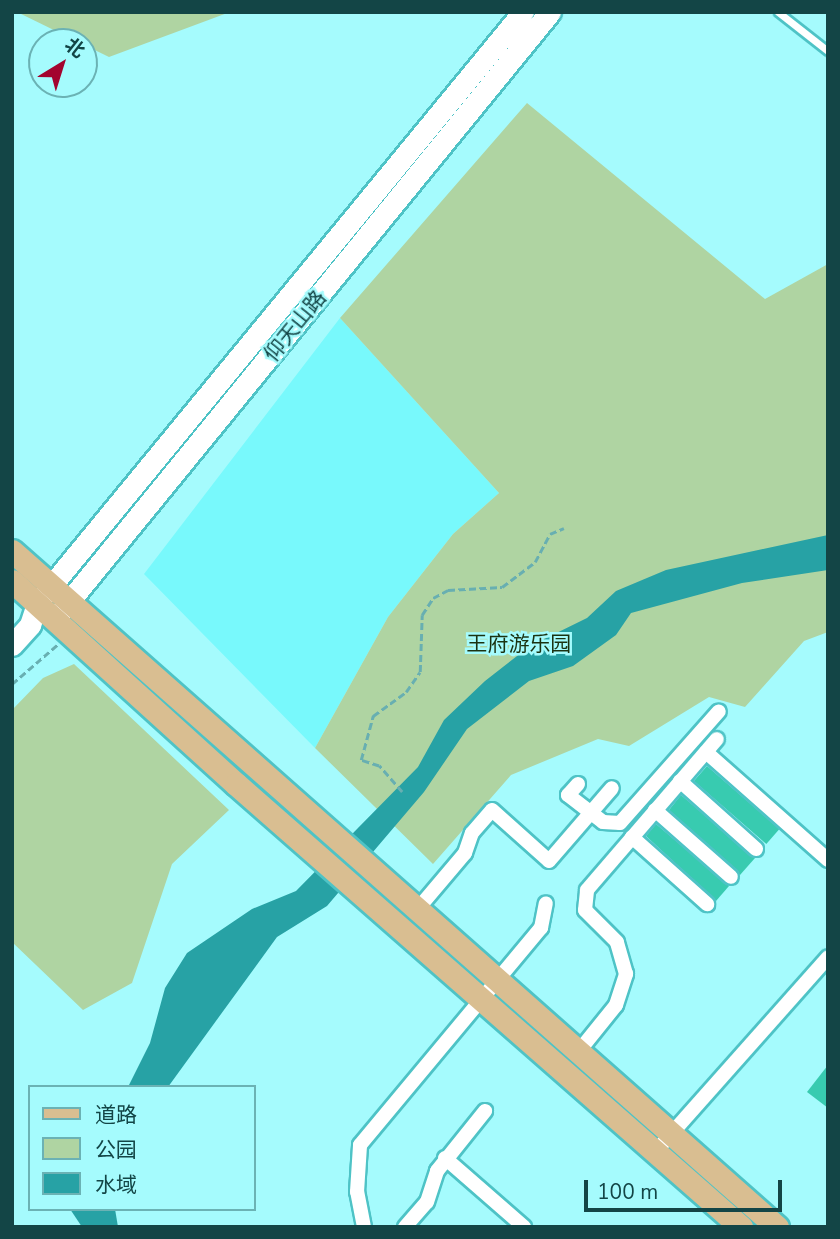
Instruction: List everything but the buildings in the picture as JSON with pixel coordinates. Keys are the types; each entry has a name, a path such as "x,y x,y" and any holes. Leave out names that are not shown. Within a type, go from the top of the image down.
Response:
{"main road":[{"name":"仰天山路","path":"12,645 30,625 37,603 523,12"},
{"name":"仰天山路","path":"55,619 550,12"},
{"path":"12,551 411,907 673,1133 777,1227"},
{"path":"12,581 236,784 741,1227"},
{"path":"30,625 55,619"}],"street":[{"path":"579,784 568,795 603,822 620,823 719,710"},
{"path":"579,1051 616,1005 626,974 617,942 585,910 587,890 717,739"},
{"path":"706,752 828,860"},
{"path":"680,781 756,849"},
{"path":"411,907 465,853 472,833 492,810 549,861 612,788"},
{"path":"655,810 732,877"},
{"path":"632,837 707,904"},
{"path":"365,1227 357,1192 360,1145 541,928 546,903"},
{"path":"656,1151 828,957"},
{"path":"405,1227 427,1202 445,1158 485,1111"},
{"path":"445,1158 524,1227"}],"lane":[{"path":"778,12 828,51"}],"path":[{"path":"402,792 379,766 361,760 373,716 406,692 420,672 422,615 433,598 448,590 502,587 535,562 551,534 564,528"},
{"path":"12,684 56,645 78,638"}],"shaded area":[{"path":"340,318 499,493 453,534 388,617 315,748 144,574"}],"green space":[{"path":"17,12 230,12 109,57 98,52 98,28 50,28"},
{"name":"王府游乐园","path":"527,103 765,299 828,264 828,632 804,641 745,707 709,697 629,746 598,739 511,775 433,864 315,748 388,617 453,534 499,493 340,318"},
{"path":"74,664 229,810 172,864 132,983 83,1010 12,942 12,710 43,678"}],"water":[{"path":"828,535 828,570 742,583 631,613 616,635 573,666 529,681 467,729 424,792 327,906 277,937 169,1085 129,1085 150,1043 165,988 187,953 252,909 296,891 418,767 444,720 485,681 530,646 587,618 616,591 666,570"},
{"path":"71,1211 115,1211 118,1227 82,1227"}]}
